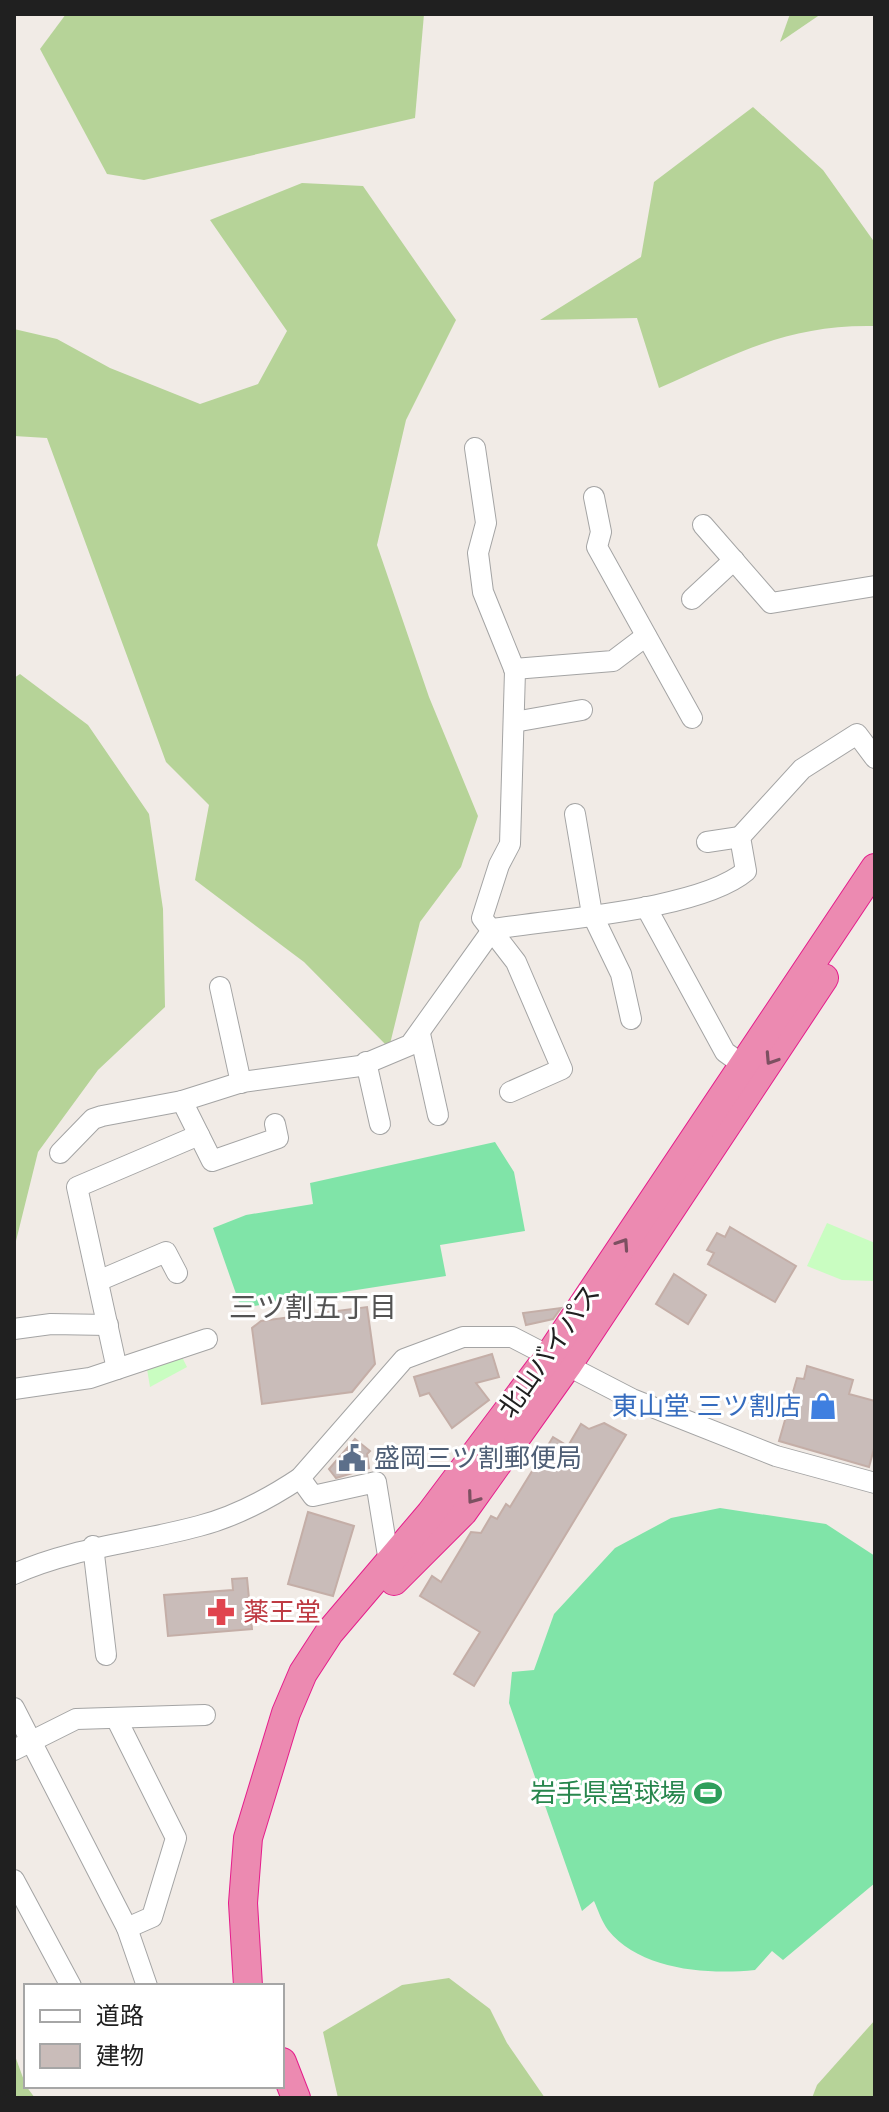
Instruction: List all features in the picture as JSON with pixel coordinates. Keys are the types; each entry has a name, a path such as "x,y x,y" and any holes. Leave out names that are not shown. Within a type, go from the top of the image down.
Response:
{"highway":[{"name":"北山バイパス","path":"265,1984 260,1949 262,1875 272,1801 299,1723 357,1622 463,1512 743,1065 875,868"},
{"name":"北山バイパス","path":"248,1984 243,1903 248,1838 286,1713 303,1673 329,1633 558,1361 875,900"},
{"path":"284,2067 296,2098"}],"street":[{"path":"475,448 486,523 478,553 483,592 514,669 510,844 499,865 482,918 516,962 562,1069 510,1092"},
{"path":"594,497 601,532 597,547 692,718"},
{"path":"703,525 771,603 875,586"},
{"path":"692,599 734,560"},
{"path":"514,669 613,661 646,636"},
{"path":"514,722 582,710"},
{"path":"707,842 740,837 772,798 802,769 850,737 857,734 875,758"},
{"path":"575,814 592,914 621,974 631,1019"},
{"path":"60,1153 93,1119 182,1101 241,1083 366,1062 410,1045 491,932 646,907 731,884 746,871 740,837"},
{"path":"646,907 725,1052 743,1065"},
{"path":"220,987 241,1083"},
{"path":"420,1034 438,1115"},
{"path":"366,1062 380,1124"},
{"path":"182,1101 212,1161 278,1138 275,1124"},
{"path":"117,1369 77,1187 199,1135"},
{"path":"98,1281 166,1252 177,1273"},
{"path":"14,1329 51,1324 108,1325"},
{"path":"14,1574 93,1546 201,1526 246,1508 300,1478 404,1359 463,1337 512,1337 632,1399 776,1456 875,1483"},
{"path":"14,1389 90,1378 207,1339"},
{"path":"300,1478 313,1496 376,1482 389,1562"},
{"path":"93,1546 106,1655"},
{"path":"14,1708 22,1745 127,1928 146,1984"},
{"path":"22,1745 76,1719 205,1715"},
{"path":"116,1718 176,1838 152,1917 127,1928"},
{"path":"14,1880 70,1984"}],"green space":[{"path":"66,14 424,14 415,118 144,180 107,174 40,49"},
{"path":"790,14 821,14 780,42"},
{"path":"753,107 823,170 875,243 875,326 815,330 789,336 738,353 659,388 637,318 540,320 641,257 654,182"},
{"path":"302,183 363,186 456,320 406,420 377,545 429,697 478,816 461,867 420,922 389,1048 304,962 195,880 209,805 166,762 47,438 14,436 14,329 57,339 110,368 200,404 258,384 287,331 210,220"},
{"path":"20,674 88,725 149,814 163,909 165,1007 98,1070 38,1152 14,1249 14,678"},
{"path":"495,1142 514,1172 525,1231 440,1245 446,1276 241,1308 213,1228 246,1215 313,1204 310,1183"},
{"path":"827,1223 875,1243 875,1281 842,1280 807,1266"},
{"path":"182,1357 187,1367 150,1387 147,1369"},
{"name":"岩手県営球場","path":"720,1508 826,1524 875,1556 875,1883 783,1960 772,1951 755,1970 696,1970 656,1962 638,1954 608,1930 594,1901 582,1911 509,1703 512,1672 534,1670 554,1614 615,1548 671,1518"},
{"path":"449,1978 490,2009 507,2043 545,2098 338,2098 323,2032 402,1985"},
{"path":"875,2020 875,2098 812,2098 817,2085"},
{"path":"14,2053 24,2088 35,2098 14,2098"}],"building":[{"path":"730,1227 796,1266 775,1302 708,1264 714,1253 707,1250 717,1233 725,1237"},
{"path":"674,1274 706,1295 688,1324 656,1304"},
{"path":"367,1307 375,1364 352,1392 262,1404 252,1328 261,1321"},
{"path":"561,1308 553,1319 526,1325 523,1313"},
{"path":"492,1354 499,1377 476,1383 489,1400 452,1428 429,1393 420,1396 414,1377"},
{"path":"807,1366 853,1380 849,1394 875,1401 875,1445 869,1467 779,1441 797,1378 804,1379"},
{"path":"604,1423 626,1435 474,1686 454,1674 480,1632 420,1596 432,1576 441,1582 471,1532 481,1533 491,1516 497,1519 506,1504 510,1507 553,1437 568,1446 581,1424 589,1429"},
{"path":"355,1439 370,1451 367,1454 369,1468 336,1478 329,1469"},
{"path":"308,1512 354,1526 333,1596 288,1584"},
{"path":"247,1578 252,1629 168,1636 164,1595 233,1590 232,1579"}],"place":[{"name":"東山堂 三ツ割店","path":"823,1406"},
{"name":"盛岡三ツ割郵便局","path":"352,1458"},
{"name":"薬王堂","path":"221,1612"},
{"name":"岩手県営球場","path":"708,1793"}],"district":[{"name":"三ツ割五丁目","path":"313,1307"}]}
